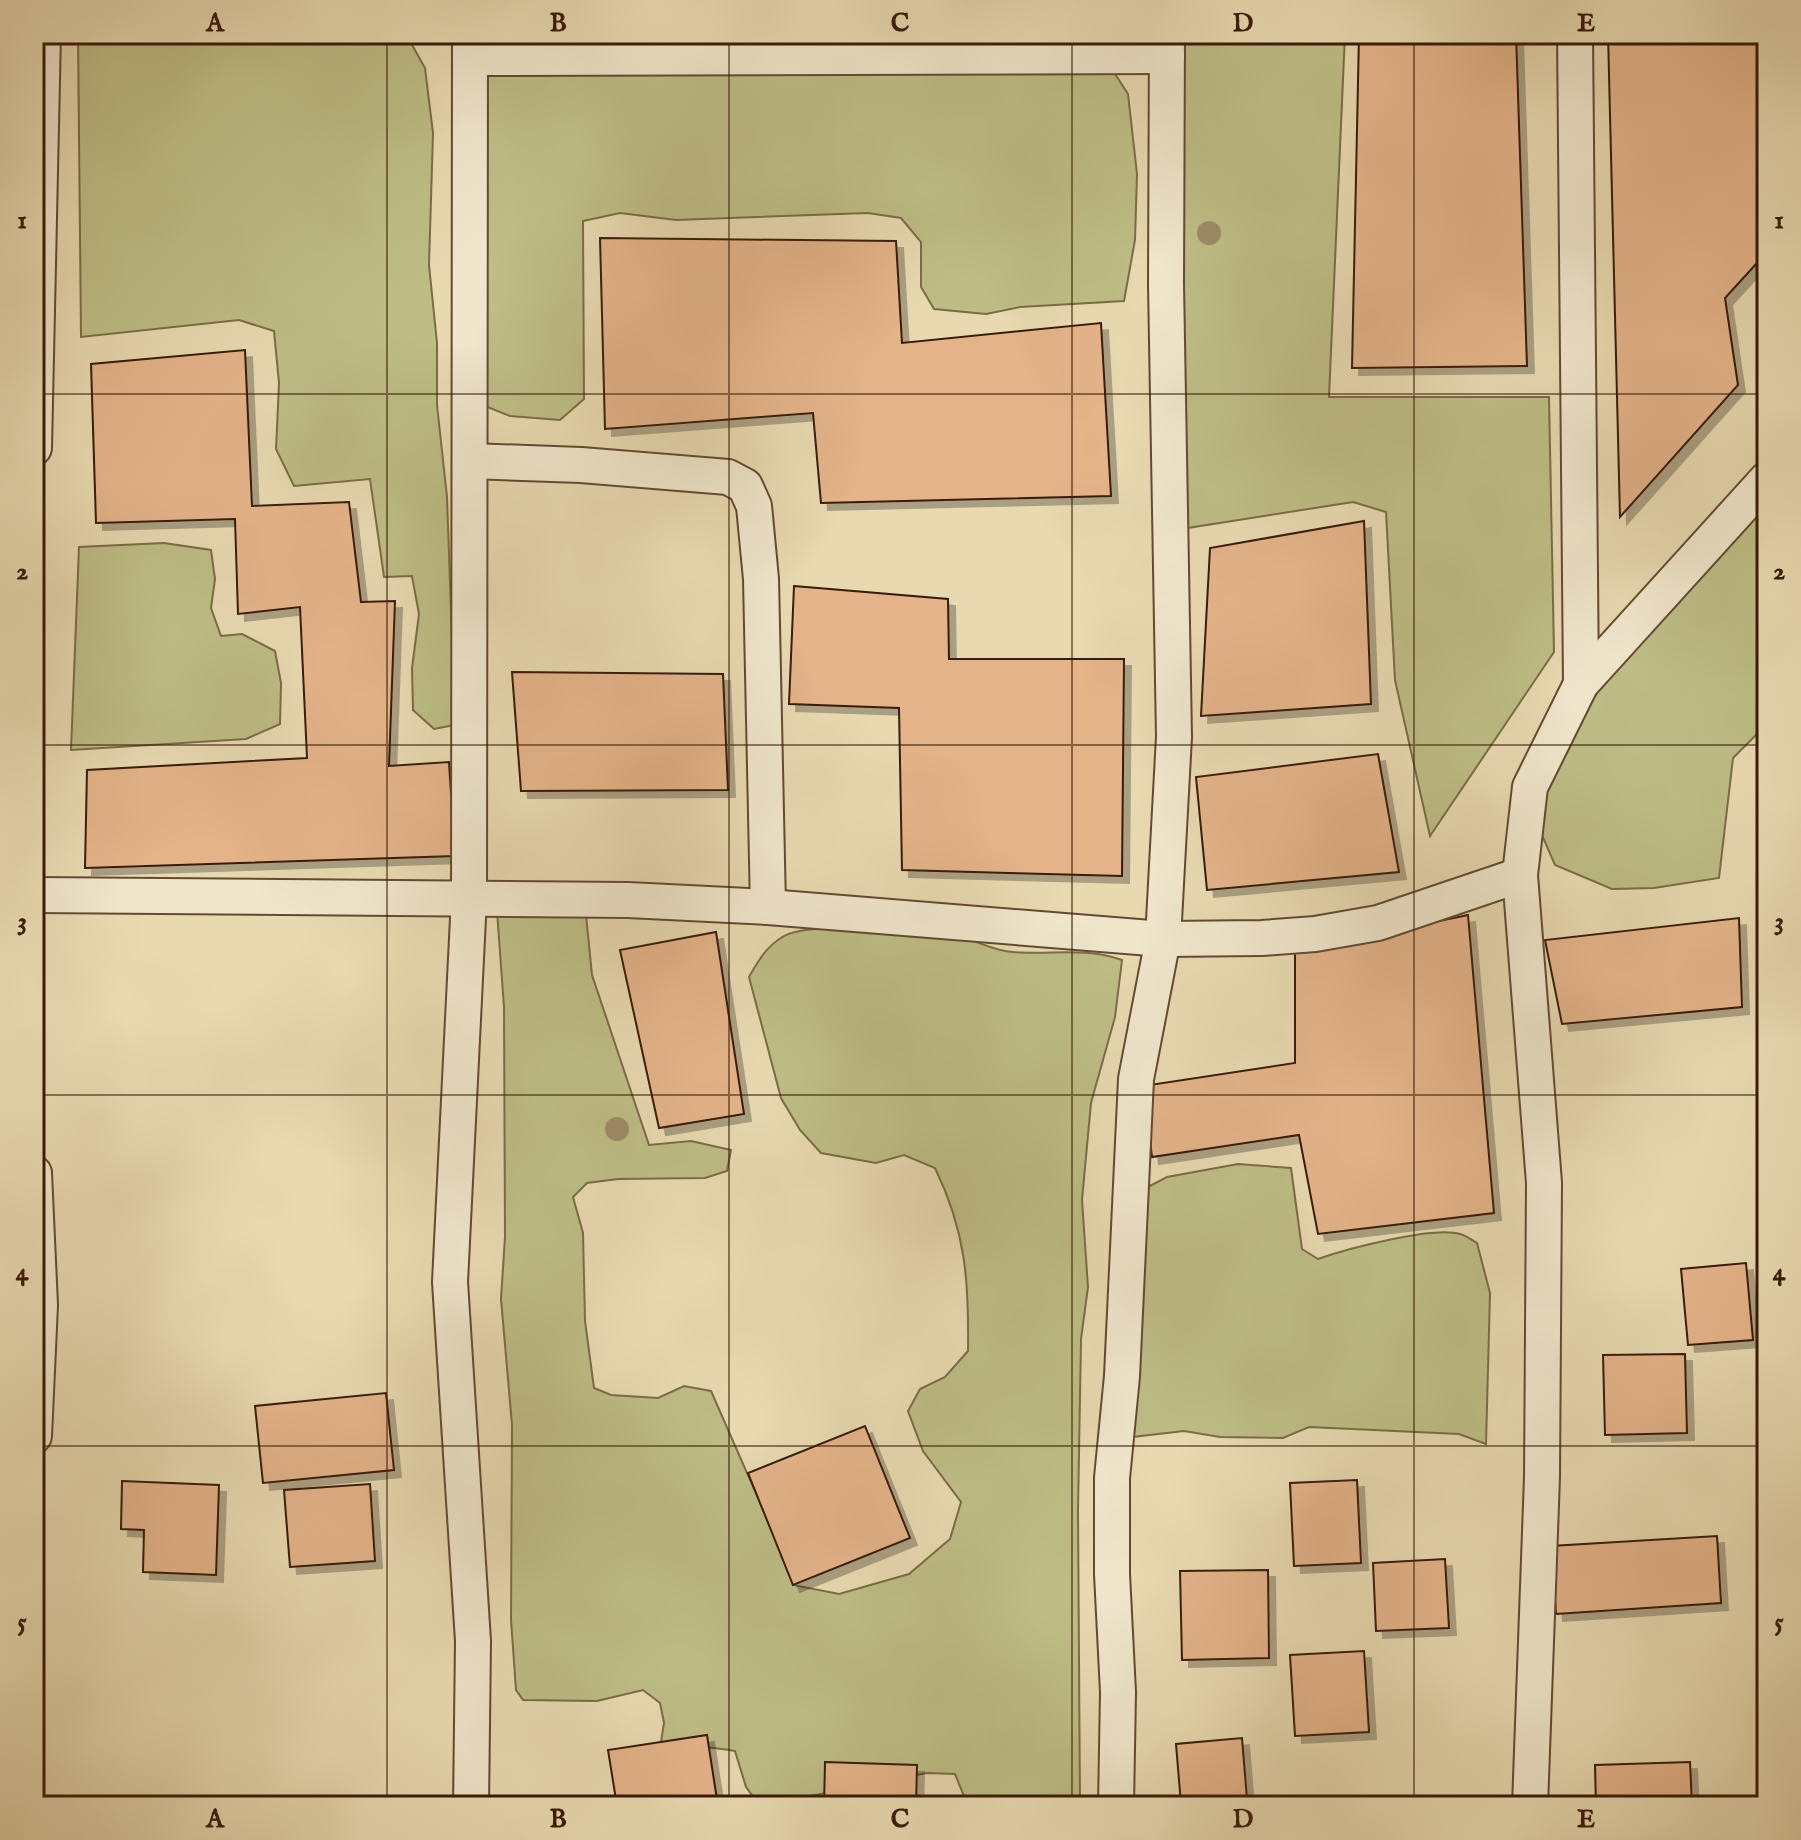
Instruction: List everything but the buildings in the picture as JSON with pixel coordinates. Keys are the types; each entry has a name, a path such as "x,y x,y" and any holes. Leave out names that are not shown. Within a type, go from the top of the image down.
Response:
{"street":[{"path":"34,448 43,34"},
{"path":"1575,34 1581,684"},
{"path":"471,1806 473,1641 450,1282 469,898 470,46 1167,45 1167,460 1174,737 1163,939 1136,1079 1124,1347 1112,1478 1112,1574 1118,1692 1116,1806"},
{"path":"470,461 581,465 728,477 745,486 754,506 761,579 768,907"},
{"path":"1530,1806 1542,1477 1544,1183 1520,875 1530,787 1581,684 1767,479"},
{"path":"34,895 469,898 768,907 1163,939 1315,934 1378,923 1520,875"},
{"path":"34,1173 40,1305 34,1436"}],"shaded area":[{"path":"78,34 155,34 161,38 198,34 406,34 425,68 433,133 429,265 437,343 437,405 447,497 455,725 434,729 413,710 412,668 419,614 412,576 384,577 370,479 294,486 276,449 279,383 274,331 239,320 81,337"},
{"path":"693,34 977,34 985,48 1092,38 1128,94 1137,174 1135,240 1124,301 1020,307 986,314 934,309 921,287 921,242 901,218 868,213 676,220 620,213 583,221 584,399 560,420 510,416 485,406 476,84 511,57 689,42"},
{"path":"1180,34 1345,34 1329,397 1549,397 1554,652 1430,836 1395,680 1386,512 1353,502 1181,529"},
{"path":"1767,483 1767,724 1733,758 1719,878 1654,888 1612,889 1555,865 1531,810 1551,745"},
{"path":"164,543 211,550 215,579 211,608 221,636 242,634 275,651 281,683 280,724 246,739 71,750 79,547"},
{"path":"585,905 592,975 649,1145 691,1141 731,1150 727,1171 705,1178 618,1179 587,1183 573,1197 583,1233 585,1321 594,1388 611,1395 658,1398 684,1386 711,1391 783,1555 793,1585 839,1594 909,1574 950,1539 961,1502 923,1451 908,1411 920,1389 945,1377 968,1351 964,1257 953,1214 935,1168 904,1155 876,1163 821,1153 800,1130 781,1098 749,977 778,940 798,931 817,929 918,931 962,938 1005,951 1082,953 1122,960 1115,1017 1091,1103 1082,1200 1088,1287 1081,1339 1078,1510 1080,1806 968,1806 955,1774 927,1773 760,1806 746,1787 735,1751 661,1742 664,1723 660,1703 643,1690 597,1701 523,1700 516,1690 511,1620 512,1425 501,1299 505,1237 504,1007 497,911"},
{"path":"1238,1164 1291,1168 1302,1249 1318,1259 1430,1233 1460,1234 1477,1243 1490,1293 1486,1444 1459,1434 1309,1427 1283,1438 1220,1437 1184,1431 1123,1438 1148,1187 1167,1177"}]}
